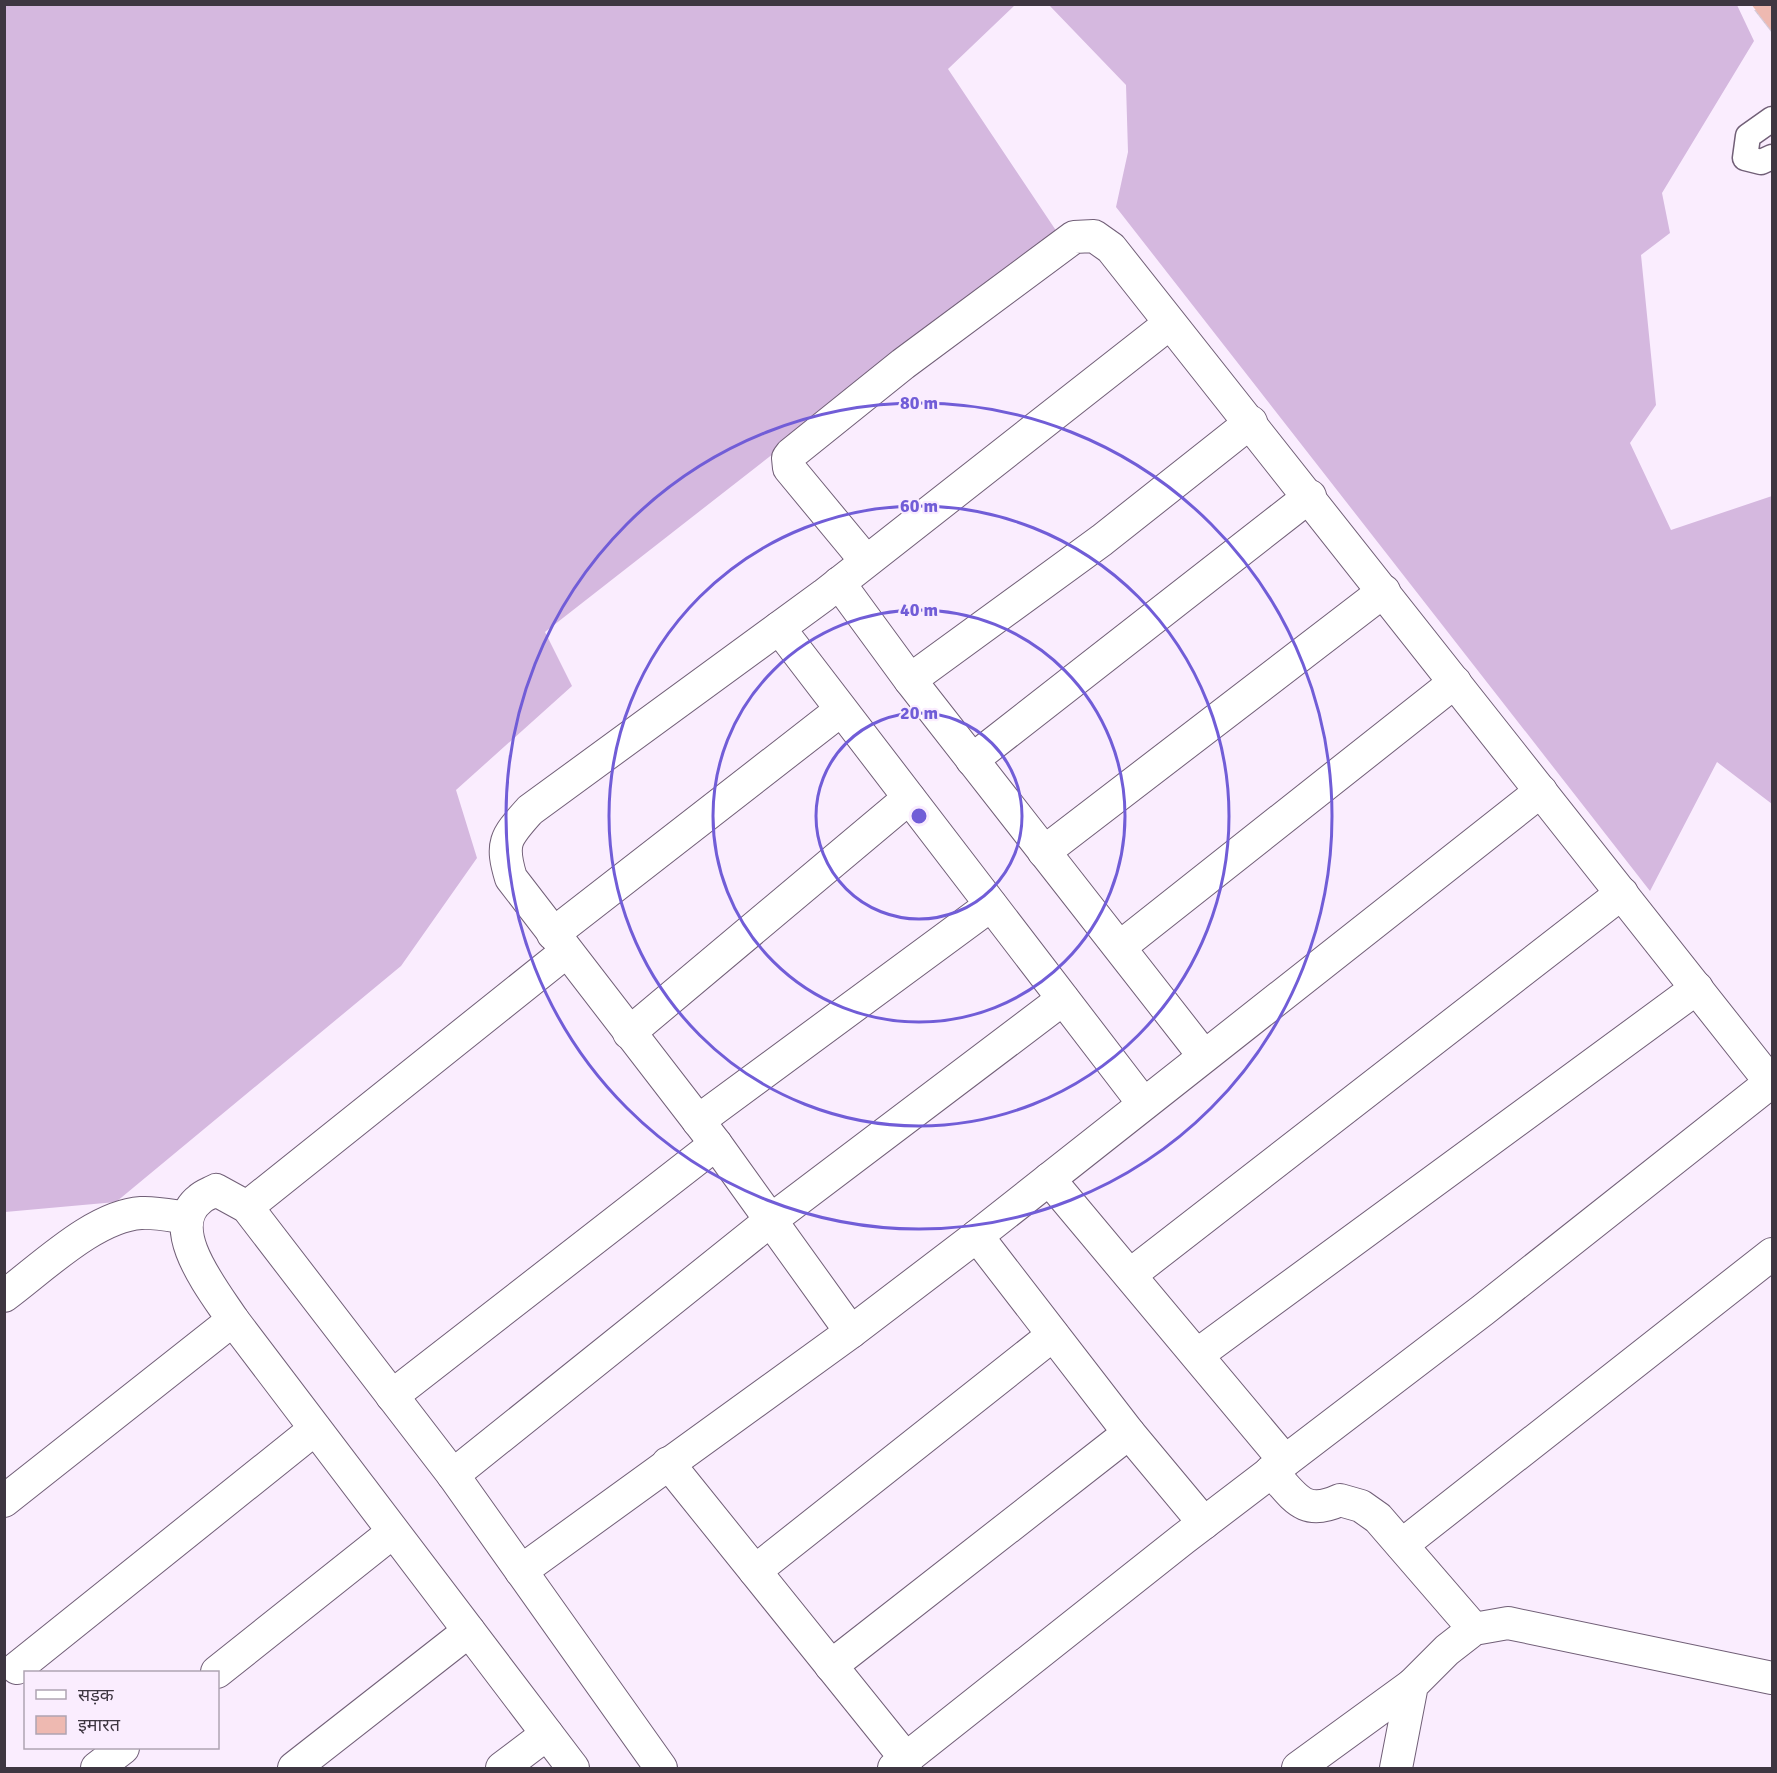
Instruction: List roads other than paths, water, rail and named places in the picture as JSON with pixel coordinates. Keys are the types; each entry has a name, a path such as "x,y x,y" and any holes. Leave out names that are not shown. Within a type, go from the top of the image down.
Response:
{"street":[{"path":"1773,119 1748,136 1745,158 1761,162 1773,157"},
{"path":"668,1463 831,1666 900,1764 1204,1523 1483,1310 1772,1083 1251,422 1169,324 1111,248 1094,236 1074,237 903,364 788,459 789,468 866,561"},
{"path":"851,1332 707,1132 511,878 503,854 512,830 530,810 839,583 1169,324"},
{"path":"910,680 1102,540 1251,422"},
{"path":"972,760 1310,496"},
{"path":"839,583 910,680 1204,1056"},
{"path":"1044,852 1384,591"},
{"path":"779,628 1143,1103"},
{"path":"1120,947 1455,682"},
{"path":"247,1207 559,943 841,710"},
{"path":"521,1570 851,1332 977,1236 1541,791"},
{"path":"629,1033 909,798"},
{"path":"1131,1275 1623,893"},
{"path":"392,1396 707,1132 991,905"},
{"path":"1197,1355 1697,988"},
{"path":"453,1475 771,1220 1063,999"},
{"path":"1049,1179 1197,1355 1278,1466 1300,1503 1311,1508 1328,1506 1340,1500 1361,1506 1378,1518 1474,1629"},
{"path":"573,1768 233,1320 196,1262 186,1236 187,1218 198,1200 216,1190 247,1207 453,1475 661,1768"},
{"path":"4,1296 85,1235 109,1222 141,1213 187,1218"},
{"path":"977,1236 1129,1433 1204,1523"},
{"path":"1402,1545 1773,1254"},
{"path":"4,1500 233,1320"},
{"path":"755,1571 1053,1335"},
{"path":"16,1666 315,1428"},
{"path":"831,1666 1129,1433"},
{"path":"218,1671 393,1532"},
{"path":"1298,1768 1412,1685 1447,1650 1474,1629 1508,1623 1773,1678"},
{"path":"294,1768 469,1630"},
{"path":"1396,1768 1412,1685"},
{"path":"502,1768 547,1734"},
{"path":"80,1749 96,1768 122,1749"}]}
